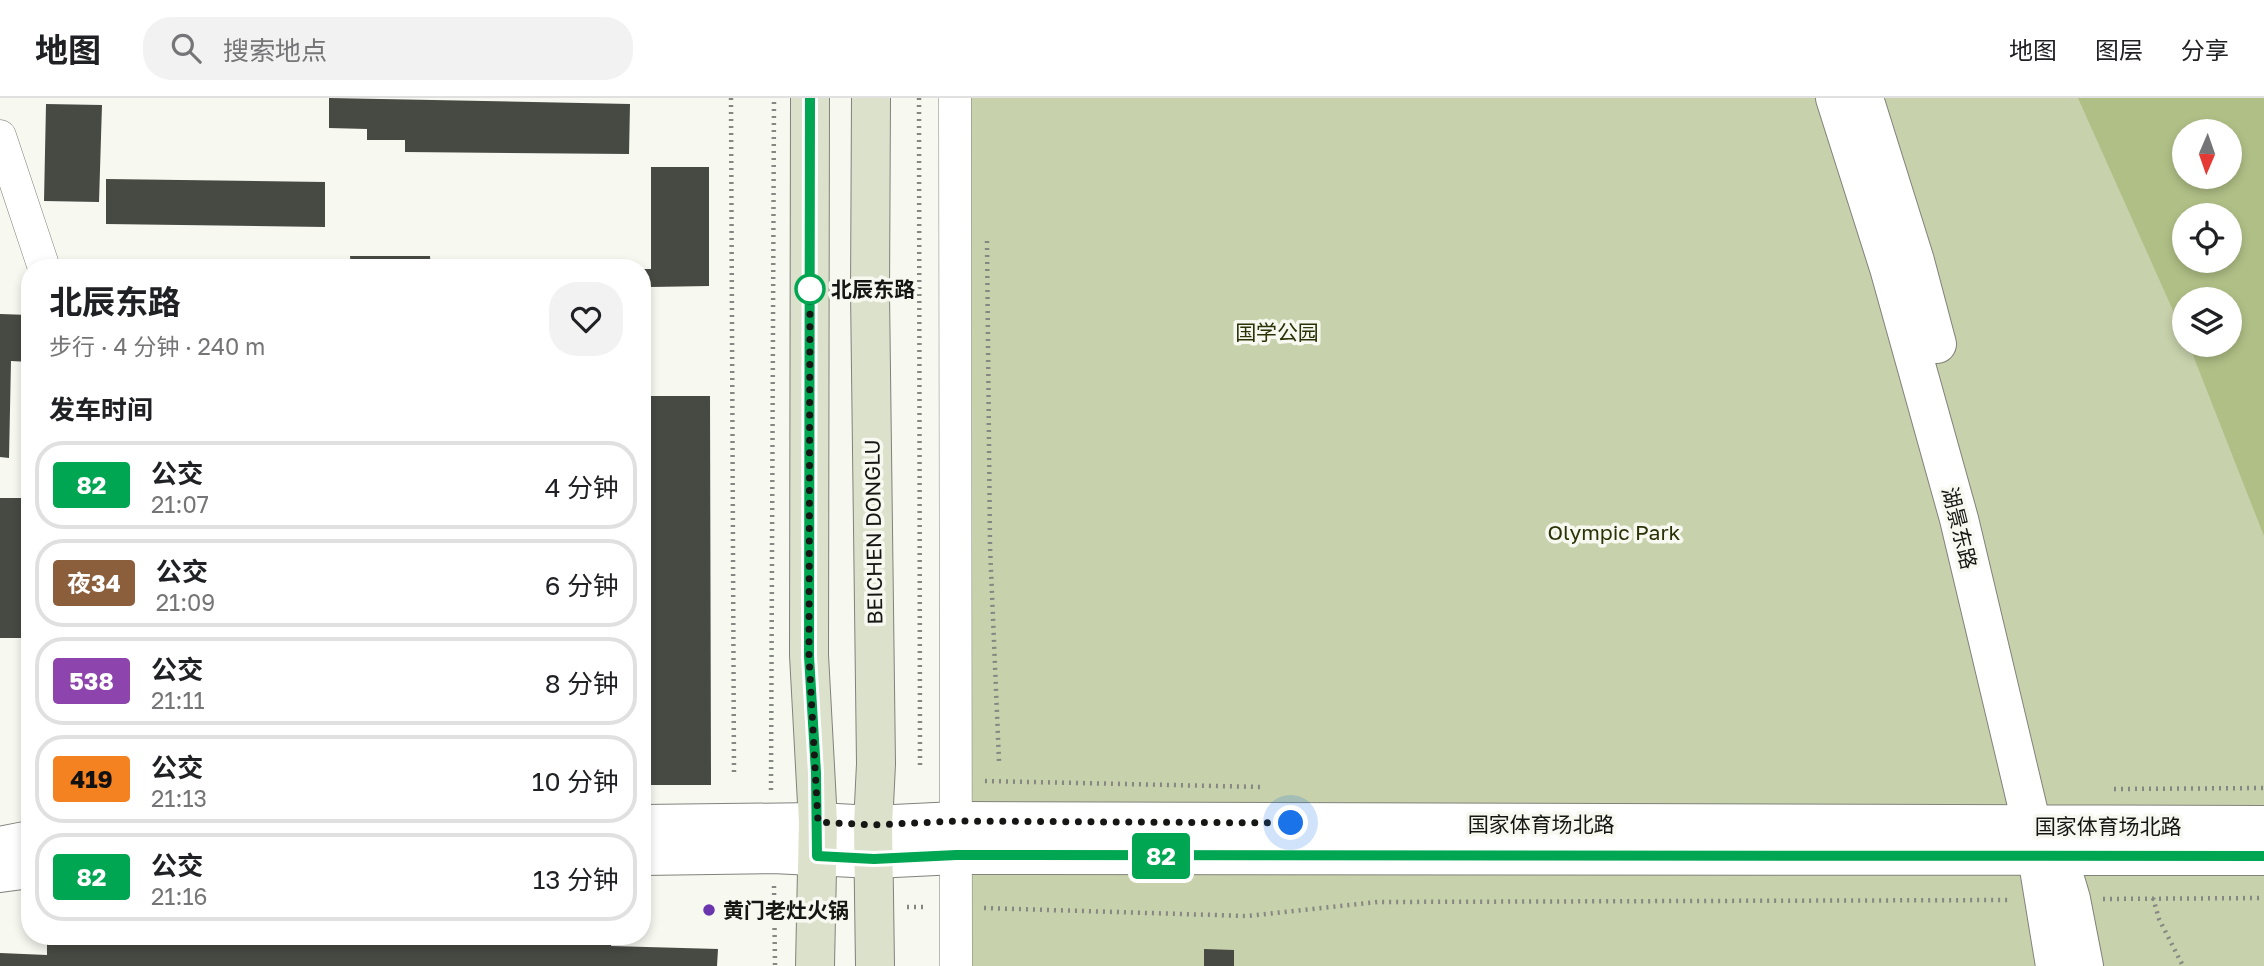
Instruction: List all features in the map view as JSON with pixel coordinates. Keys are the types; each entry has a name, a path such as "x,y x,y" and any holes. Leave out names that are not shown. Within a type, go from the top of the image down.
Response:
{"main road":[{"path":"810,98 809,656 818,839 815,966"},
{"name":"BEICHEN DONGLU","path":"872,98 870,293 876,764 873,842 875,966"}],"street":[{"path":"955,98 956,966"},
{"name":"湖景东路","path":"1835,98 1888,268 1959,519 2044,841"},
{"name":"湖景东路","path":"1864,98 1915,261 1983,516 2057,899 2084,966"},
{"path":"0,136 41,259"},
{"path":"651,825 773,838"},
{"name":"国家体育场北路","path":"2044,841 2264,825"},
{"path":"651,855 773,838"},
{"name":"国家体育场北路","path":"773,838 873,842 956,838 2044,841 2264,856"},
{"path":"0,846 21,842"},
{"path":"0,873 21,870"},
{"name":"湖景东路","path":"2055,966 2057,899"}],"path":[{"path":"731,98 734,774"},
{"path":"774,98 775,966"},
{"path":"919,98 920,765"},
{"path":"987,230 990,546 999,761"},
{"path":"2153,898 2159,919 2183,966"},
{"path":"875,907 1247,916 1378,902 2264,898"}],"green space":[{"name":"Olympic Park","path":"963,98 2264,98 2264,966 965,966"}],"shaded area":[{"path":"2078,98 2264,98 2264,536 2194,357 2242,357 2242,287 2172,287 2172,308"}],"building":[{"path":"329,98 630,104 629,154 405,152 405,140 367,140 367,129 329,128"},
{"path":"46,104 102,105 99,202 44,201"},
{"path":"651,167 709,167 709,286 651,287"},
{"path":"106,179 325,182 325,227 106,224"},
{"path":"350,256 430,256 430,259 350,259"},
{"path":"0,314 21,315 21,362 11,361 9,458 0,457"},
{"path":"651,396 710,396 711,785 651,785"},
{"path":"0,498 21,498 21,638 0,638"},
{"path":"47,945 611,945 718,949 717,966 0,966 0,953 47,955"},
{"path":"1204,949 1234,950 1234,966 1204,966"}],"bus line":[{"name":"82","path":"810,98 809,656 818,822 817,856 874,859 956,855 2264,856"}],"place":[{"name":"北辰东路","path":"810,289"},
{"name":"黄门老灶火锅","path":"709,910"}],"route":[{"path":"810,289 809,656 818,822 873,825 956,821 1291,823"}],"park label":[{"name":"国学公园","path":"1277,332"}]}
